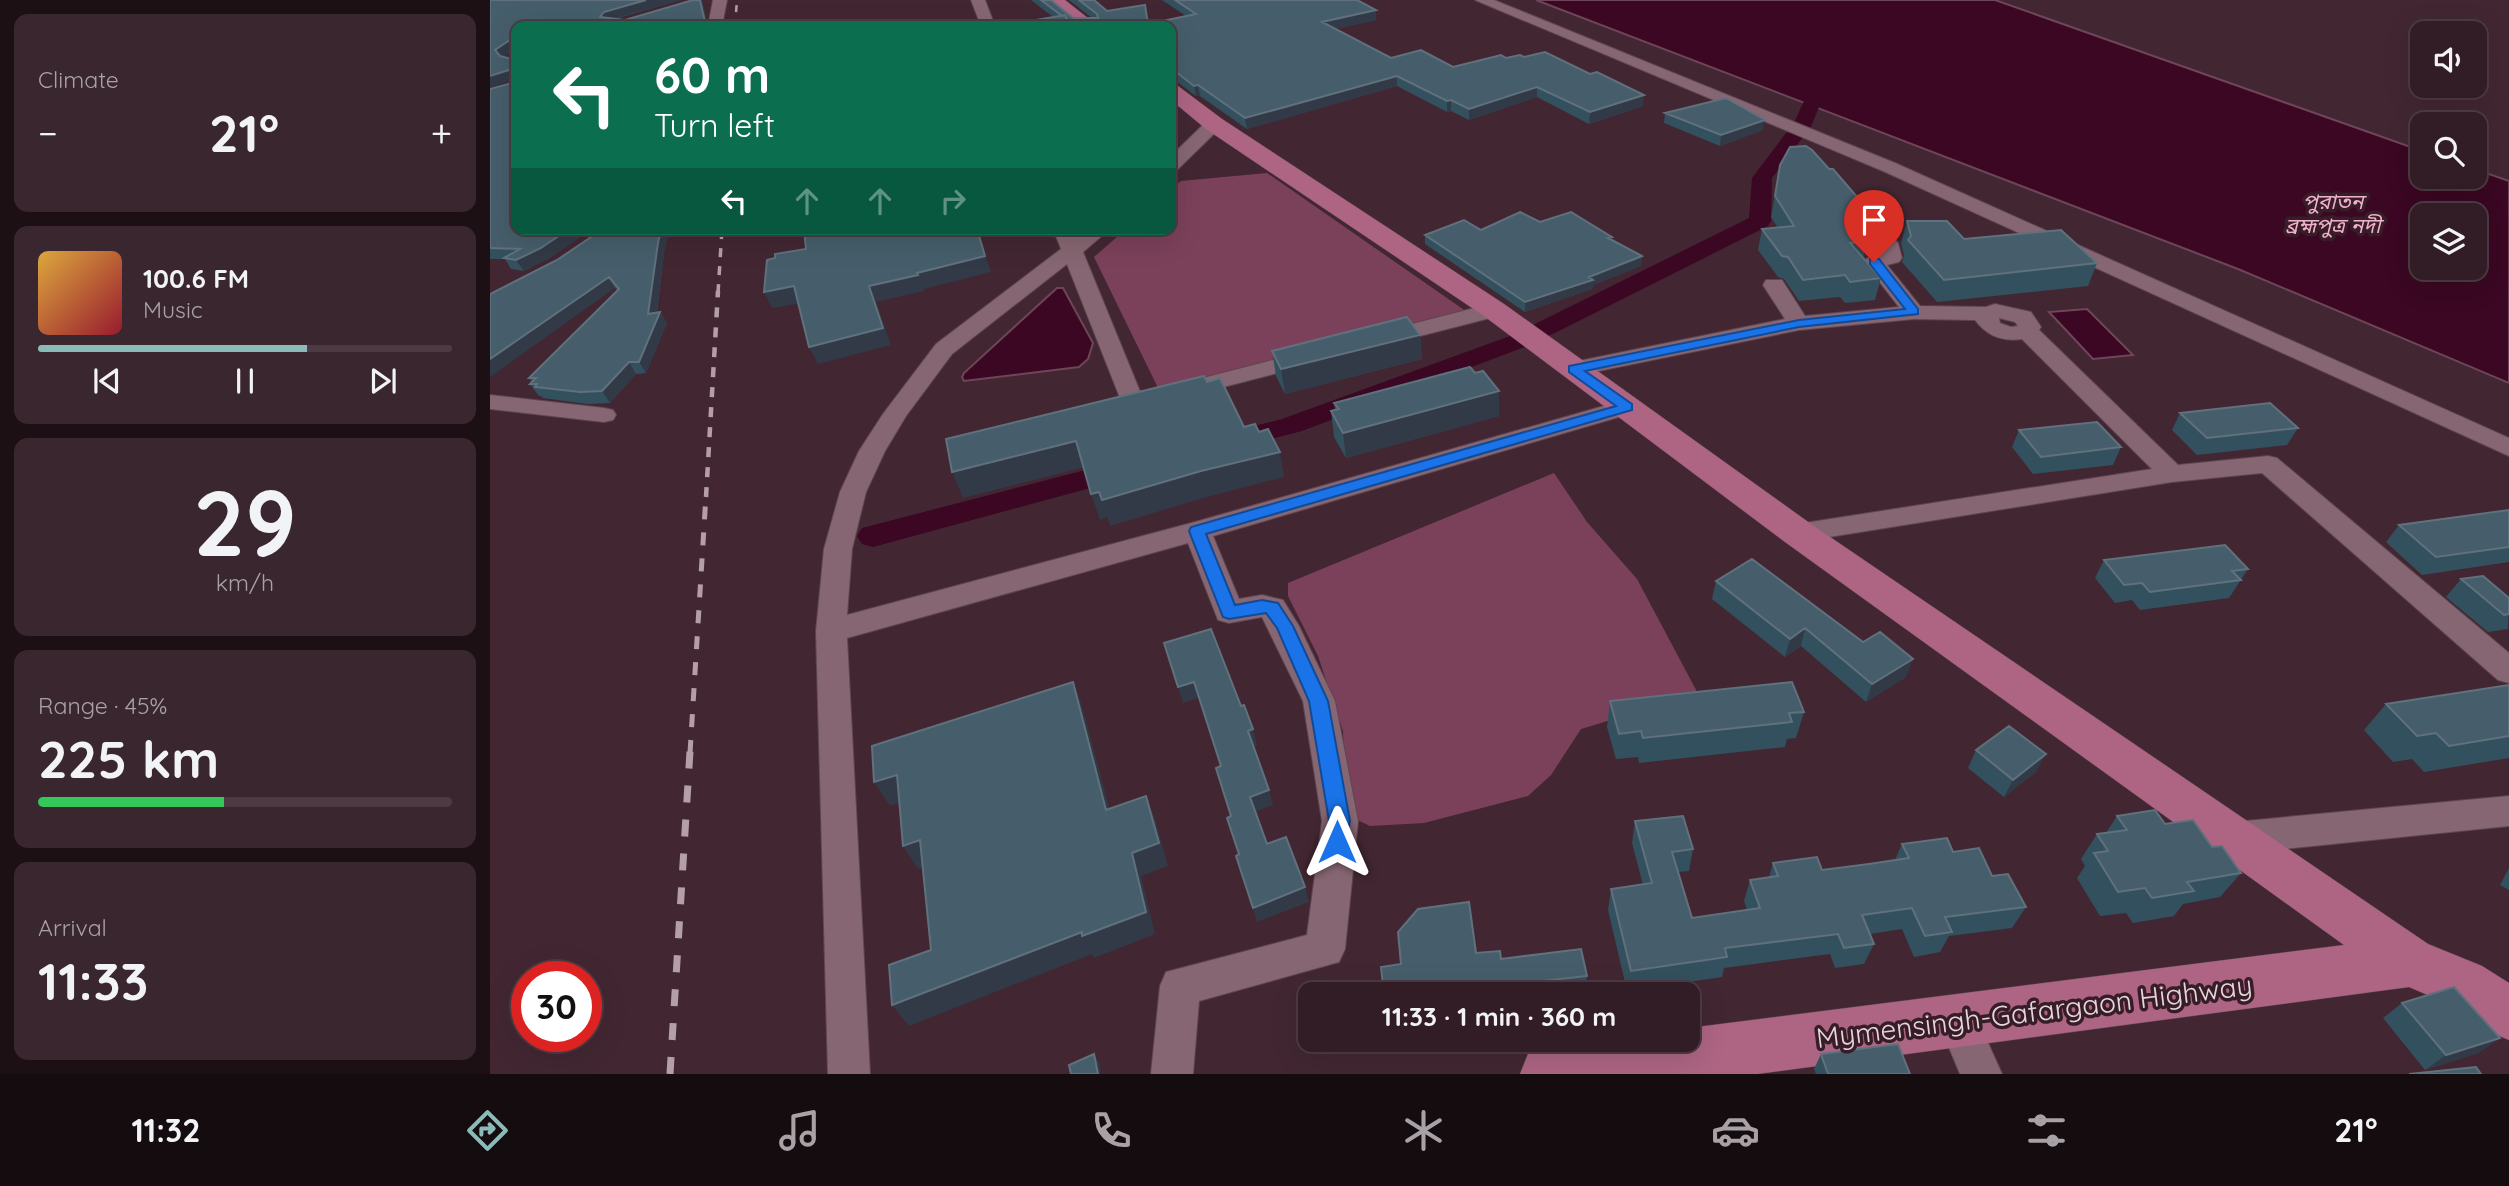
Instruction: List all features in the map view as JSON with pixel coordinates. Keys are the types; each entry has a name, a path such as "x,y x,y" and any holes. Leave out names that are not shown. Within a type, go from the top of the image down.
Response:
{"main road":[{"path":"1054,0 1082,21"},
{"path":"1176,99 1494,310 1798,533 2410,962"},
{"name":"Mymensingh-Gafargaon Highway","path":"1548,1074 2410,962 2463,984 2509,1013"}],"street":[{"path":"716,21 720,0"},
{"path":"978,0 986,21"},
{"path":"1482,0 1889,167 2509,448"},
{"path":"1176,161 1214,124"},
{"path":"1849,198 1891,247 1892,258 1874,262 1914,312"},
{"path":"849,1074 831,631 838,549 853,492 872,451 895,414 944,349 1068,240 1133,403 1334,351"},
{"path":"1774,285 1799,323"},
{"path":"1360,345 1494,310"},
{"path":"1574,369 1799,323 1914,312 1988,314 1985,318 1987,323 2000,332 2010,334 2027,331 2172,474"},
{"path":"490,402 604,415"},
{"path":"831,631 1197,531 1627,407"},
{"path":"1798,533 2172,474 2268,464 2509,671"},
{"path":"1172,1074 1180,986 1325,949 1340,821 1319,701 1284,626 1272,608 1262,606 1229,612 1197,531"},
{"path":"2234,838 2509,811"},
{"path":"1958,1021 1981,1074"}],"shaded area":[{"path":"1267,173 1470,314 1160,392 1094,257 1119,235 1176,235 1176,186 1181,181"},
{"path":"1554,473 1587,522 1637,579 1703,703 1631,714 1581,729 1551,775 1528,796 1424,823 1370,826 1345,814 1343,731 1318,656 1288,596 1288,583"}],"water":[{"name":"পুরাতন ব্রহ্মপুত্র নদী","path":"1536,0 1995,0 2410,147 2410,189 2487,189 2487,173 2509,181 2509,383 2238,269"},
{"path":"1057,288 1063,288 1093,343 1088,359 1079,367 964,381 964,373"},
{"path":"2087,309 2133,355 2093,359 2049,312"}],"building":[{"path":"490,0 646,0 604,12 600,17 625,20 700,0 705,21 511,21 511,39 495,50 500,56 511,59 511,69 490,76"},
{"path":"1041,0 1051,0 1073,18 1098,18 1097,14 1079,0 1094,0 1107,11 1145,5 1148,21 1068,21 1065,15 1062,16"},
{"path":"1175,0 1357,0 1376,10 1322,22 1391,58 1421,50 1453,67 1501,55 1506,58 1520,55 1524,57 1545,52 1590,74 1597,72 1644,95 1590,112 1537,87 1469,109 1397,76 1245,118 1198,85 1194,86 1176,72 1176,21 1162,21 1196,14"},
{"path":"1065,15 1068,21 1030,21"},
{"path":"511,83 511,235 560,235 516,260 504,258 520,249 490,248 490,89"},
{"path":"1726,98 1765,120 1721,135 1665,113"},
{"path":"1806,146 1829,169 1833,169 1884,228 1884,231 1870,235 1867,242 1850,243 1881,278 1850,282 1845,275 1803,280 1788,257 1782,256 1762,229 1794,226 1775,196 1780,165 1790,147"},
{"path":"1520,212 1540,222 1571,212 1612,237 1608,238 1642,256 1589,277 1593,280 1525,302 1425,235 1464,220 1481,230"},
{"path":"1907,221 1947,221 1964,239 2061,230 2097,263 1944,280 1908,240 1911,236"},
{"path":"594,235 660,235 648,314 660,312 639,362 629,362 602,391 580,392 535,387 537,384 530,384 536,378 529,378 619,289 609,277 490,359 490,294 557,260"},
{"path":"805,235 979,235 985,256 869,286 883,328 809,347 794,286 764,292 767,260 775,258 775,254 806,249"},
{"path":"1407,317 1420,335 1281,369 1272,351"},
{"path":"1470,367 1475,373 1483,371 1499,391 1343,433 1331,411 1339,409 1334,403"},
{"path":"1204,376 1207,382 1220,378 1244,427 1255,424 1259,432 1268,429 1280,452 1201,471 1102,500 1099,492 1091,494 1076,441 952,472 946,439"},
{"path":"2270,403 2298,428 2207,438 2180,413"},
{"path":"2097,422 2121,447 2041,457 2019,430"},
{"path":"2509,510 2509,547 2436,557 2399,525"},
{"path":"2225,545 2248,569 2232,571 2241,580 2150,592 2142,583 2124,585 2104,560"},
{"path":"1752,559 1863,642 1880,632 1913,659 1872,684 1805,628 1790,639 1716,581"},
{"path":"2483,576 2509,598 2509,614 2504,615 2461,579"},
{"path":"1211,629 1241,706 1244,705 1253,729 1248,731 1269,790 1250,797 1267,844 1286,837 1305,887 1253,908 1227,818 1231,816 1216,768 1221,766 1194,682 1178,687 1164,643"},
{"path":"1073,682 1106,810 1146,796 1159,843 1132,853 1146,912 1082,936 1082,932 892,1005 889,965 931,950 920,840 903,846 897,775 874,782 872,746"},
{"path":"1792,682 1804,712 1789,713 1792,722 1643,738 1641,731 1619,734 1610,701"},
{"path":"2509,685 2509,736 2449,746 2436,733 2417,736 2386,704"},
{"path":"2009,726 2046,754 2013,780 1976,750"},
{"path":"2155,810 2165,824 2193,820 2212,847 2222,846 2241,873 2187,882 2194,891 2152,898 2145,888 2118,892 2094,853 2108,851 2097,834 2127,830 2117,816"},
{"path":"1683,816 1693,849 1672,852 1692,918 1760,908 1750,880 1778,876 1773,863 1817,857 1822,870 1869,864 1909,858 1902,844 1947,838 1953,852 1979,848 1992,876 2008,874 2026,907 1945,917 1952,932 1925,936 1912,908 1862,915 1874,944 1844,948 1838,934 1725,948 1727,957 1631,971 1611,889 1652,883 1635,821"},
{"path":"1469,902 1476,953 1500,951 1501,959 1581,949 1587,976 1533,982 1383,982 1381,967 1401,964 1398,932 1418,909"},
{"path":"2454,987 2500,1038 2446,1055 2402,1003"},
{"path":"1898,1044 1910,1074 1828,1074 1821,1054"},
{"path":"1094,1054 1098,1074 1071,1074 1069,1065"},
{"path":"2476,1067 2481,1074 2409,1074"}],"waterway":[{"path":"1803,125 1811,105 1844,77"},
{"path":"1544,329 1760,221 1762,178 1793,137"},
{"path":"1229,441 1292,425 1521,340"},
{"path":"873,536 1128,468"}],"railway":[{"path":"735,21 737,0"},
{"path":"718,293 722,235"},
{"path":"706,497 718,291"},
{"path":"690,753 706,495"},
{"path":"670,1074 690,751"}],"route":[{"path":"1337,842 1340,821 1319,701 1284,626 1272,608 1262,606 1229,612 1197,531 1627,407 1574,369 1799,323 1914,312 1874,262"}]}
